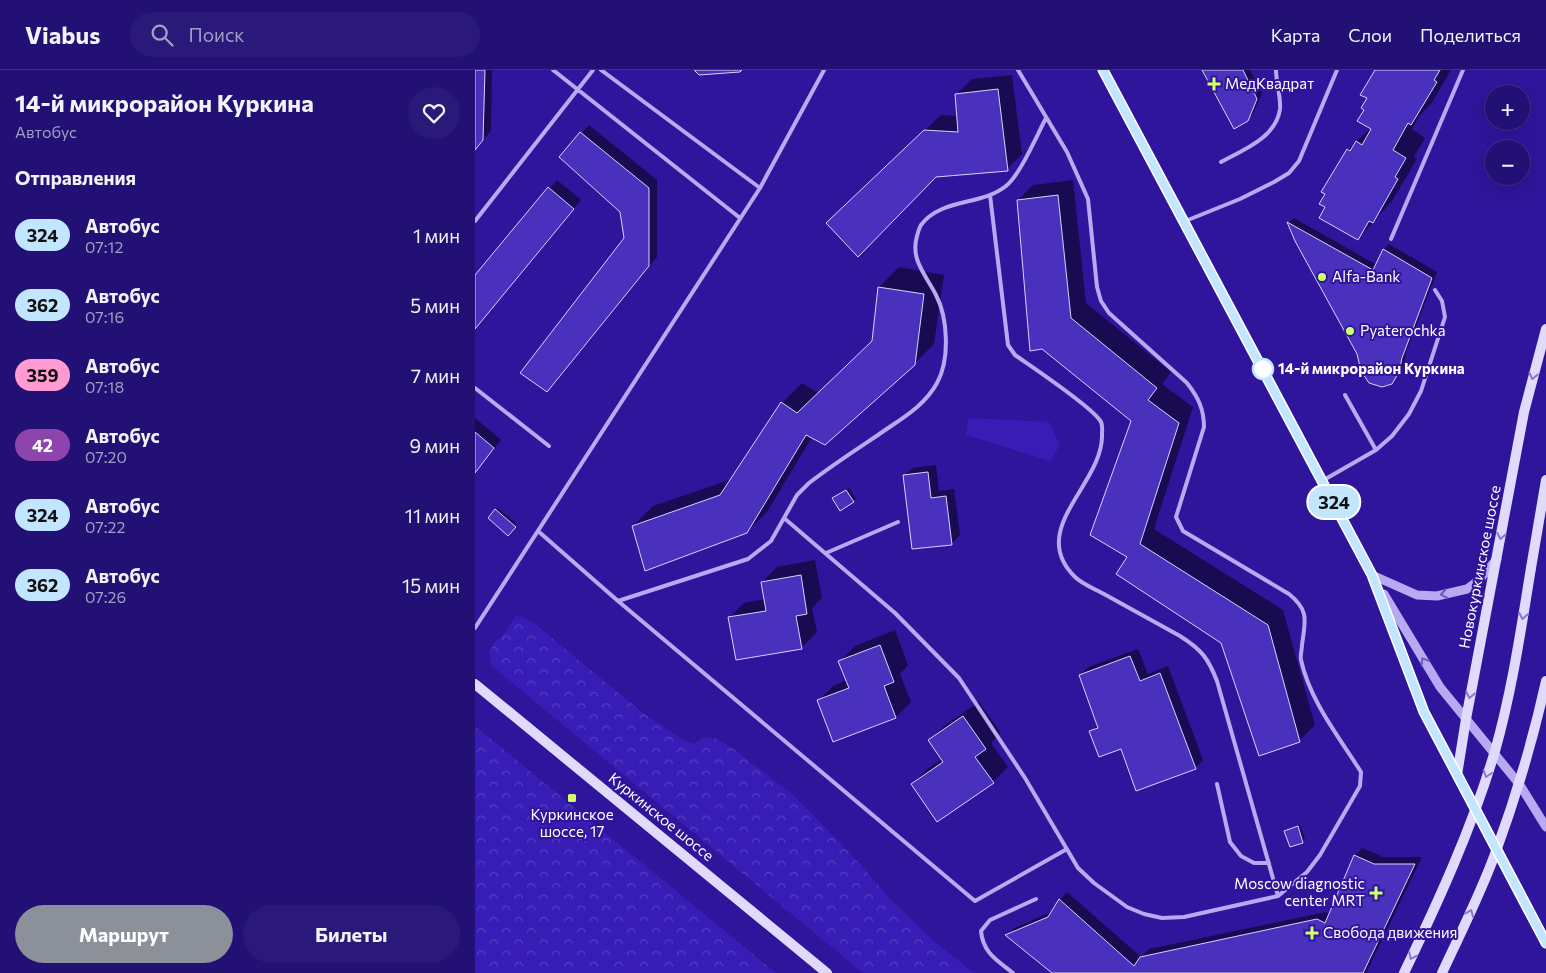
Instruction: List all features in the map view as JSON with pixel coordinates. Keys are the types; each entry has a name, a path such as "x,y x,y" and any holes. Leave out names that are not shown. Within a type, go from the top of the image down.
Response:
{"main road":[{"name":"Новокуркинское шоссе","path":"1457,775 1524,412 1546,329"},
{"path":"1404,973 1438,902 1463,843 1495,750 1518,650 1546,480"},
{"path":"1442,973 1468,918 1506,824 1527,759 1546,681"},
{"name":"Куркинское шоссе","path":"475,684 827,973"},
{"path":"1457,775 1546,943"}],"street":[{"path":"1103,70 1372,575 1440,687 1520,785 1546,827"},
{"path":"1372,575 1417,595 1437,596 1467,588 1479,580 1497,559"},
{"path":"1372,575 1424,712 1457,775"}],"lane":[{"path":"553,70 740,218"},
{"path":"475,220 593,70"},
{"path":"601,70 759,188"},
{"path":"475,628 759,188 824,70"},
{"path":"784,518 895,613 959,678 1025,778 1078,868 1094,883 1127,907 1144,914 1162,918 1184,917 1278,896 1307,872 1320,856 1359,786 1361,772 1315,698 1306,678 1301,658 1305,619 1300,603 1289,594 1183,530 1177,517 1204,427 1204,413 1197,395 1187,383 1109,313 1101,301 1097,287 1088,199 1067,152 1018,70"},
{"path":"1221,162 1253,145 1265,136 1275,124 1280,110 1276,70"},
{"path":"1183,222 1240,199 1289,173 1299,161 1337,70"},
{"path":"1391,239 1463,70"},
{"path":"618,601 748,559 771,541 797,495 809,483 916,410 937,384 944,365 946,346 943,319 937,296 917,263 915,245 920,226 933,214 949,206 990,195 1007,185 1019,168 1047,117"},
{"path":"990,195 1008,345 1015,355 1078,400 1102,424 1103,443 1097,460 1062,524 1058,544 1061,561 1076,578 1197,647 1210,663 1278,896"},
{"path":"1322,481 1376,450 1392,436 1409,414 1421,391 1445,317 1442,301 1435,290"},
{"path":"475,388 549,446"},
{"path":"1345,396 1376,450"},
{"path":"826,553 897,522"},
{"path":"538,531 618,601 975,901 1067,849"},
{"path":"1217,784 1230,842 1241,856 1254,863 1269,863"},
{"path":"1013,973 987,951 982,942 981,931 991,920 1035,899"}],"green space":[{"path":"968,418 1049,422 1060,445 1050,461 966,435"},
{"path":"516,616 527,619 536,625 643,713 683,740 694,744 703,737 715,738 735,750 793,795 851,854 891,900 935,942 974,973 863,973 492,666 489,653 494,643 503,635"},
{"path":"475,726 776,973 475,973"}],"building":[{"path":"475,70 485,70 483,140 475,150"},
{"path":"694,70 742,70 740,72 699,75"},
{"path":"1202,70 1243,70 1257,99 1248,121 1234,129"},
{"path":"1375,70 1440,70 1434,80 1437,82 1411,125 1408,123 1393,150 1406,158 1395,177 1398,179 1373,223 1369,221 1358,240 1319,218 1325,207 1319,204 1325,194 1321,192 1347,149 1350,151 1356,141 1362,145 1371,129 1357,121 1364,110 1361,108 1367,98 1360,95"},
{"path":"998,89 1008,171 936,177 858,257 826,223 924,130 958,132 955,94"},
{"path":"580,132 649,188 649,266 547,392 520,373 624,238 620,212 559,157"},
{"path":"548,187 574,209 475,329 475,275"},
{"path":"1058,195 1071,318 1157,388 1148,400 1179,423 1140,544 1268,625 1300,742 1259,756 1221,643 1116,574 1127,557 1090,535 1131,421 1042,349 1030,351 1017,200"},
{"path":"1287,222 1373,270 1383,249 1432,278 1402,358 1399,372 1392,384 1382,387 1369,383 1361,371 1357,354 1295,241"},
{"path":"878,287 924,294 915,365 825,445 806,435 747,533 645,571 632,526 720,495 781,402 797,413 872,341"},
{"path":"475,432 494,448 475,473"},
{"path":"928,472 931,498 946,496 952,545 912,549 903,475"},
{"path":"846,490 854,502 840,511 832,498"},
{"path":"495,509 516,527 508,536 488,518"},
{"path":"801,575 807,614 796,616 802,649 736,660 728,617 766,611 761,582"},
{"path":"880,645 894,682 884,686 896,718 833,742 817,700 849,688 838,661"},
{"path":"1130,656 1140,681 1160,673 1196,769 1136,791 1121,749 1099,757 1089,731 1098,728 1079,675"},
{"path":"963,716 986,749 975,757 994,783 937,822 911,784 943,762 928,740"},
{"path":"1298,826 1303,843 1290,847 1284,831"},
{"path":"1354,855 1374,864 1415,864 1363,973 1052,973 1005,935 1048,917 1059,899 1134,966 1140,957 1317,919 1325,923"}],"bus line":[{"name":"324","path":"1103,70 1372,575 1424,712 1546,943"}],"place":[{"name":"МедКвадрат","path":"1214,84"},
{"name":"Alfa-Bank","path":"1322,277"},
{"name":"Pyaterochka","path":"1350,331"},
{"name":"14-й микрорайон Куркина","path":"1263,369"},
{"name":"Куркинское шоссе, 17","path":"572,798"},
{"name":"Moscow diagnostic center MRT","path":"1376,893"},
{"name":"Свобода движения","path":"1312,933"}]}
